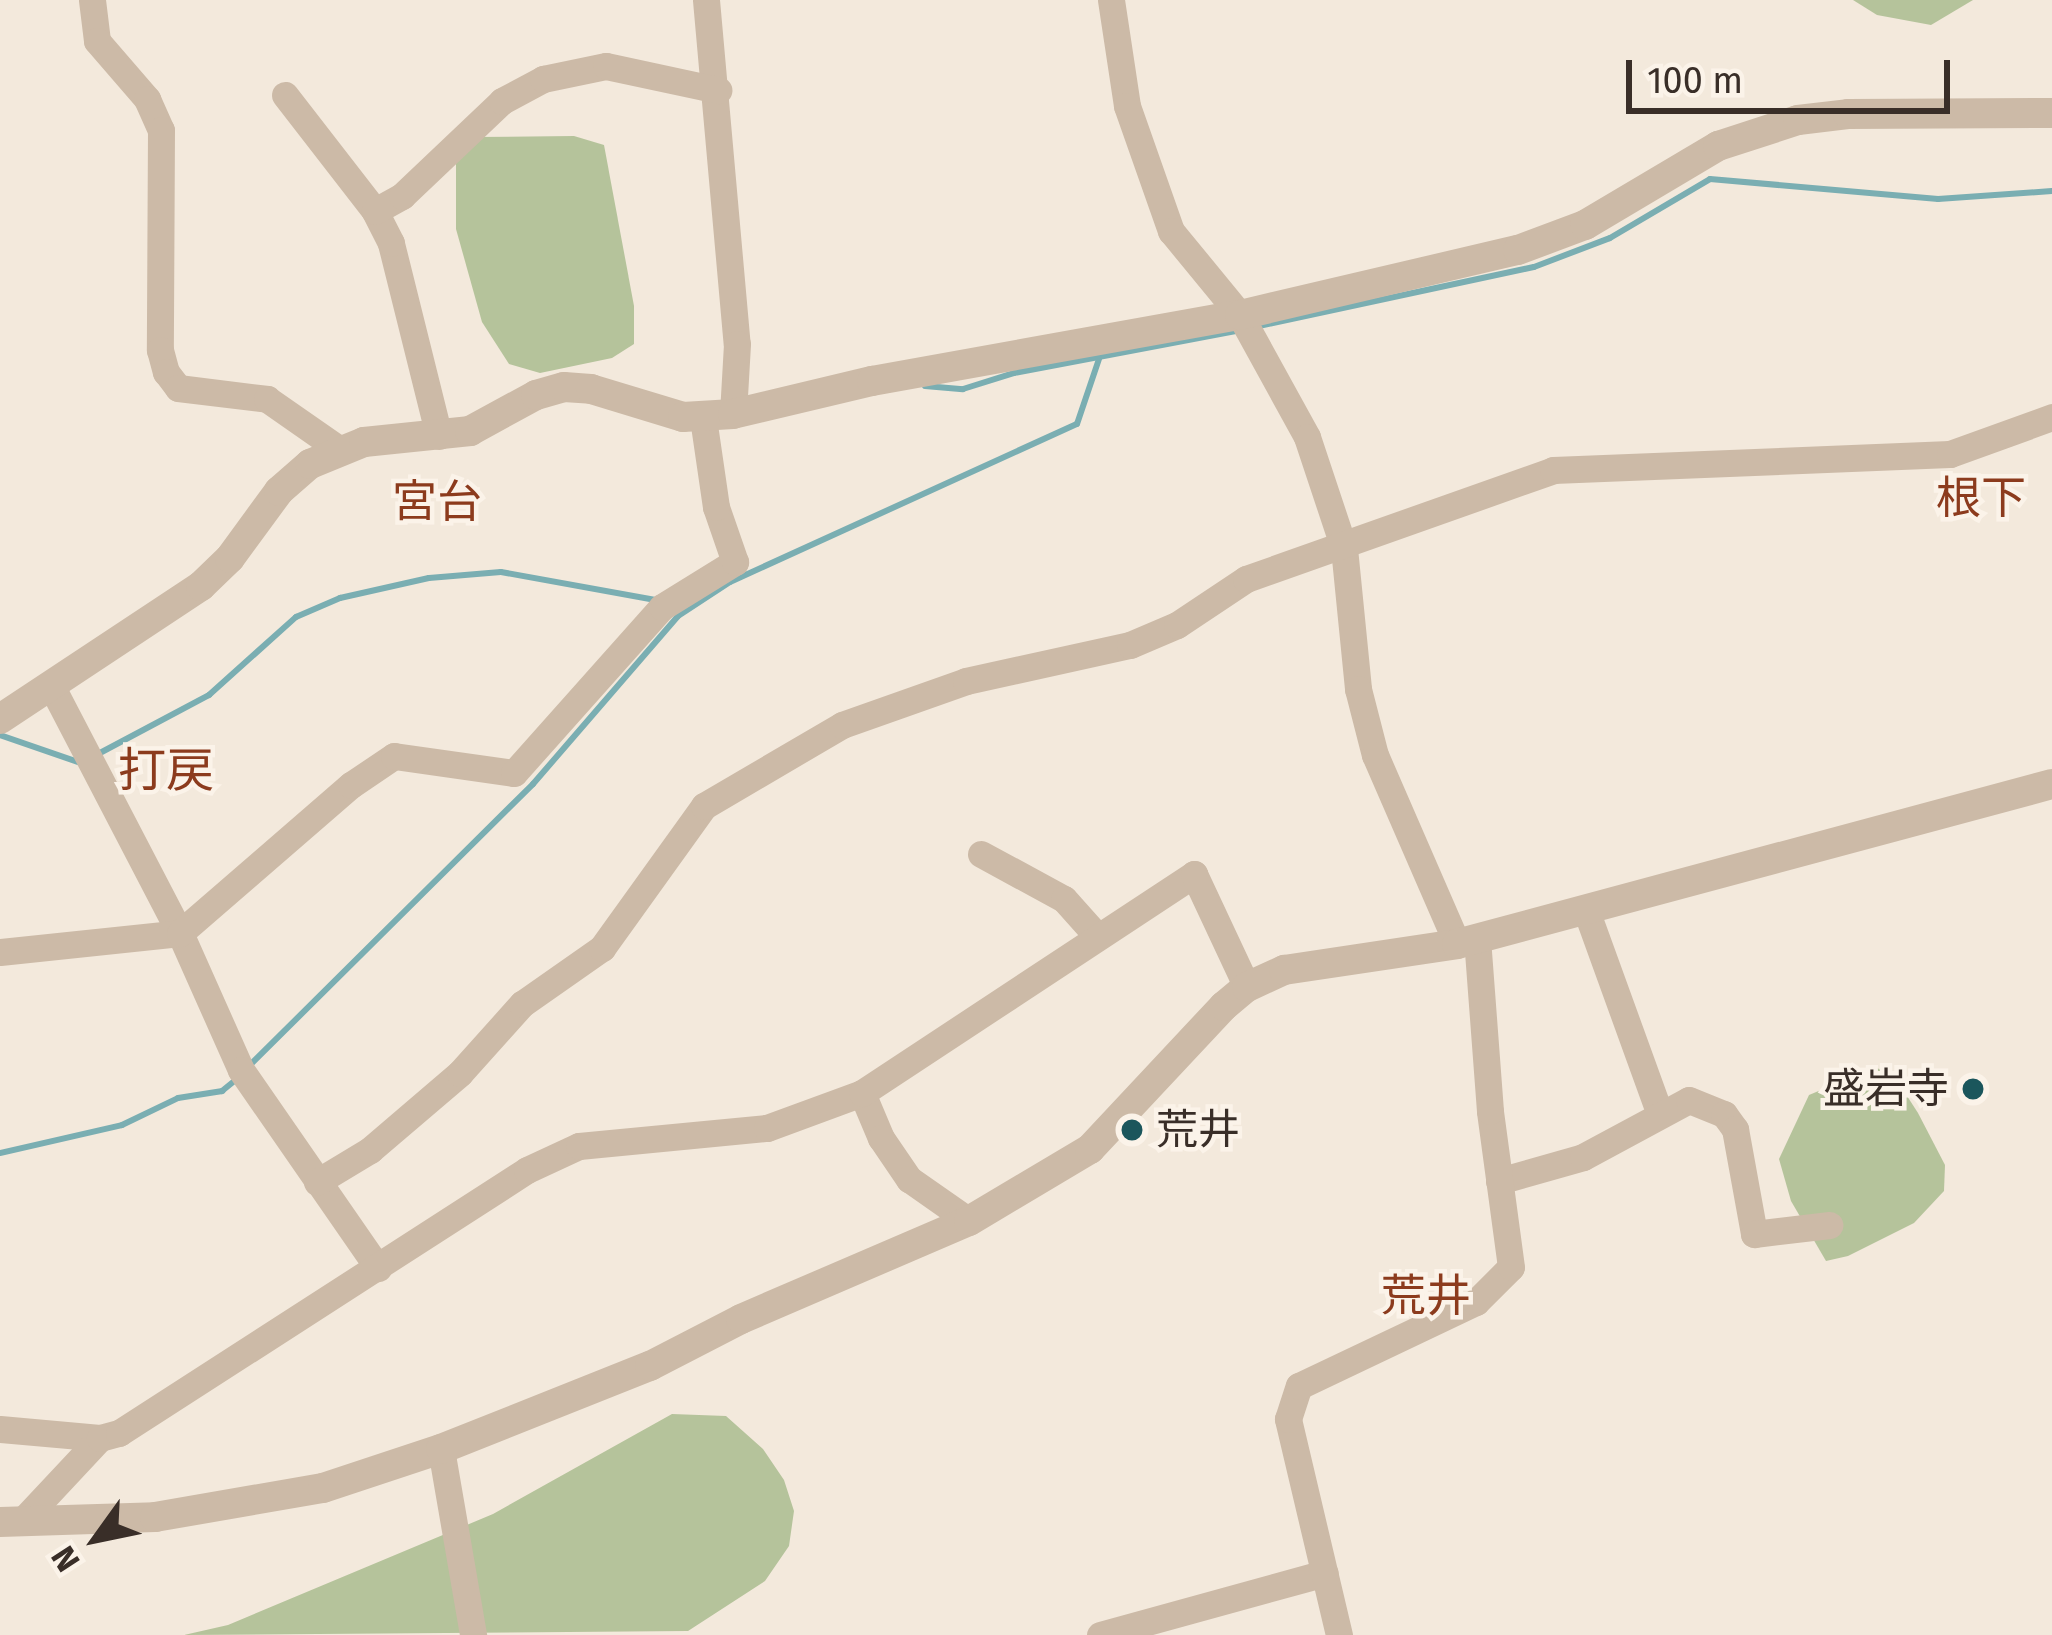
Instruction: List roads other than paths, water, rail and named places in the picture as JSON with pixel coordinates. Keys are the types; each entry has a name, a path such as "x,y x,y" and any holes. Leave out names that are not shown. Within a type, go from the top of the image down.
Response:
{"street":[{"path":"92,0 97,41 147,99 161,130 160,350 166,372 178,388 267,399 340,450"},
{"path":"0,952 180,933 351,785 394,756 514,773 662,607 735,562 716,507 718,416 737,344 718,90 706,0"},
{"path":"1111,0 1127,106 1172,231 1240,315 1307,437 1344,548 1358,688 1375,755 1467,942 1511,1267 1476,1302 1299,1386 1288,1419 1339,1635"},
{"path":"375,212 402,196 502,100 543,79 606,66 718,90"},
{"path":"285,95 375,212 392,243 439,436"},
{"path":"0,719 201,586 279,491 310,464 364,442 470,430 536,395 564,387 718,416 872,381 1240,315 1554,239 1718,146 1798,120 1848,114 2052,113"},
{"path":"317,1182 370,1150 460,1073 522,1004 602,948 704,806 865,715 966,681 1130,645 1177,625 1246,579 1553,470 1950,454 2052,417"},
{"path":"53,688 180,933 241,1070 378,1268"},
{"path":"13,1520 154,1517 217,1510 323,1488 441,1449 650,1366 741,1319 969,1221 1090,1149 1247,987 1316,962 1467,942 2052,784"},
{"path":"981,854 1064,898 1096,936"},
{"path":"0,1429 100,1438 119,1432 527,1170 580,1146 748,1132 862,1094 1195,874 1247,987"},
{"path":"1586,910 1659,1112"},
{"path":"862,1094 881,1138 909,1180 969,1221"},
{"path":"1499,1181 1582,1156 1689,1100 1724,1114 1735,1129 1754,1234 1829,1225"},
{"path":"13,1520 100,1438"},
{"path":"441,1449 473,1635"},
{"path":"1100,1635 1325,1573"}],"waterway":[{"path":"1254,327 1534,267 1610,238 1710,179 1938,199 2052,191"},
{"path":"925,386 963,389 1014,373 1241,330"},
{"path":"247,1068 533,784 678,616 730,582 1077,424 1099,359"},
{"path":"98,754 209,695 296,617 340,598 429,578 501,572 655,600"},
{"path":"0,735 81,763"},
{"path":"0,1153 122,1125 178,1098 222,1091 238,1078"}],"place":[{"name":"盛岩寺","path":"1973,1089"},
{"name":"荒井","path":"1132,1130"}],"district":[{"name":"根下","path":"1981,499"},
{"name":"宮台","path":"437,503"},
{"name":"打戻","path":"166,772"},
{"name":"荒井","path":"1426,1297"}]}
